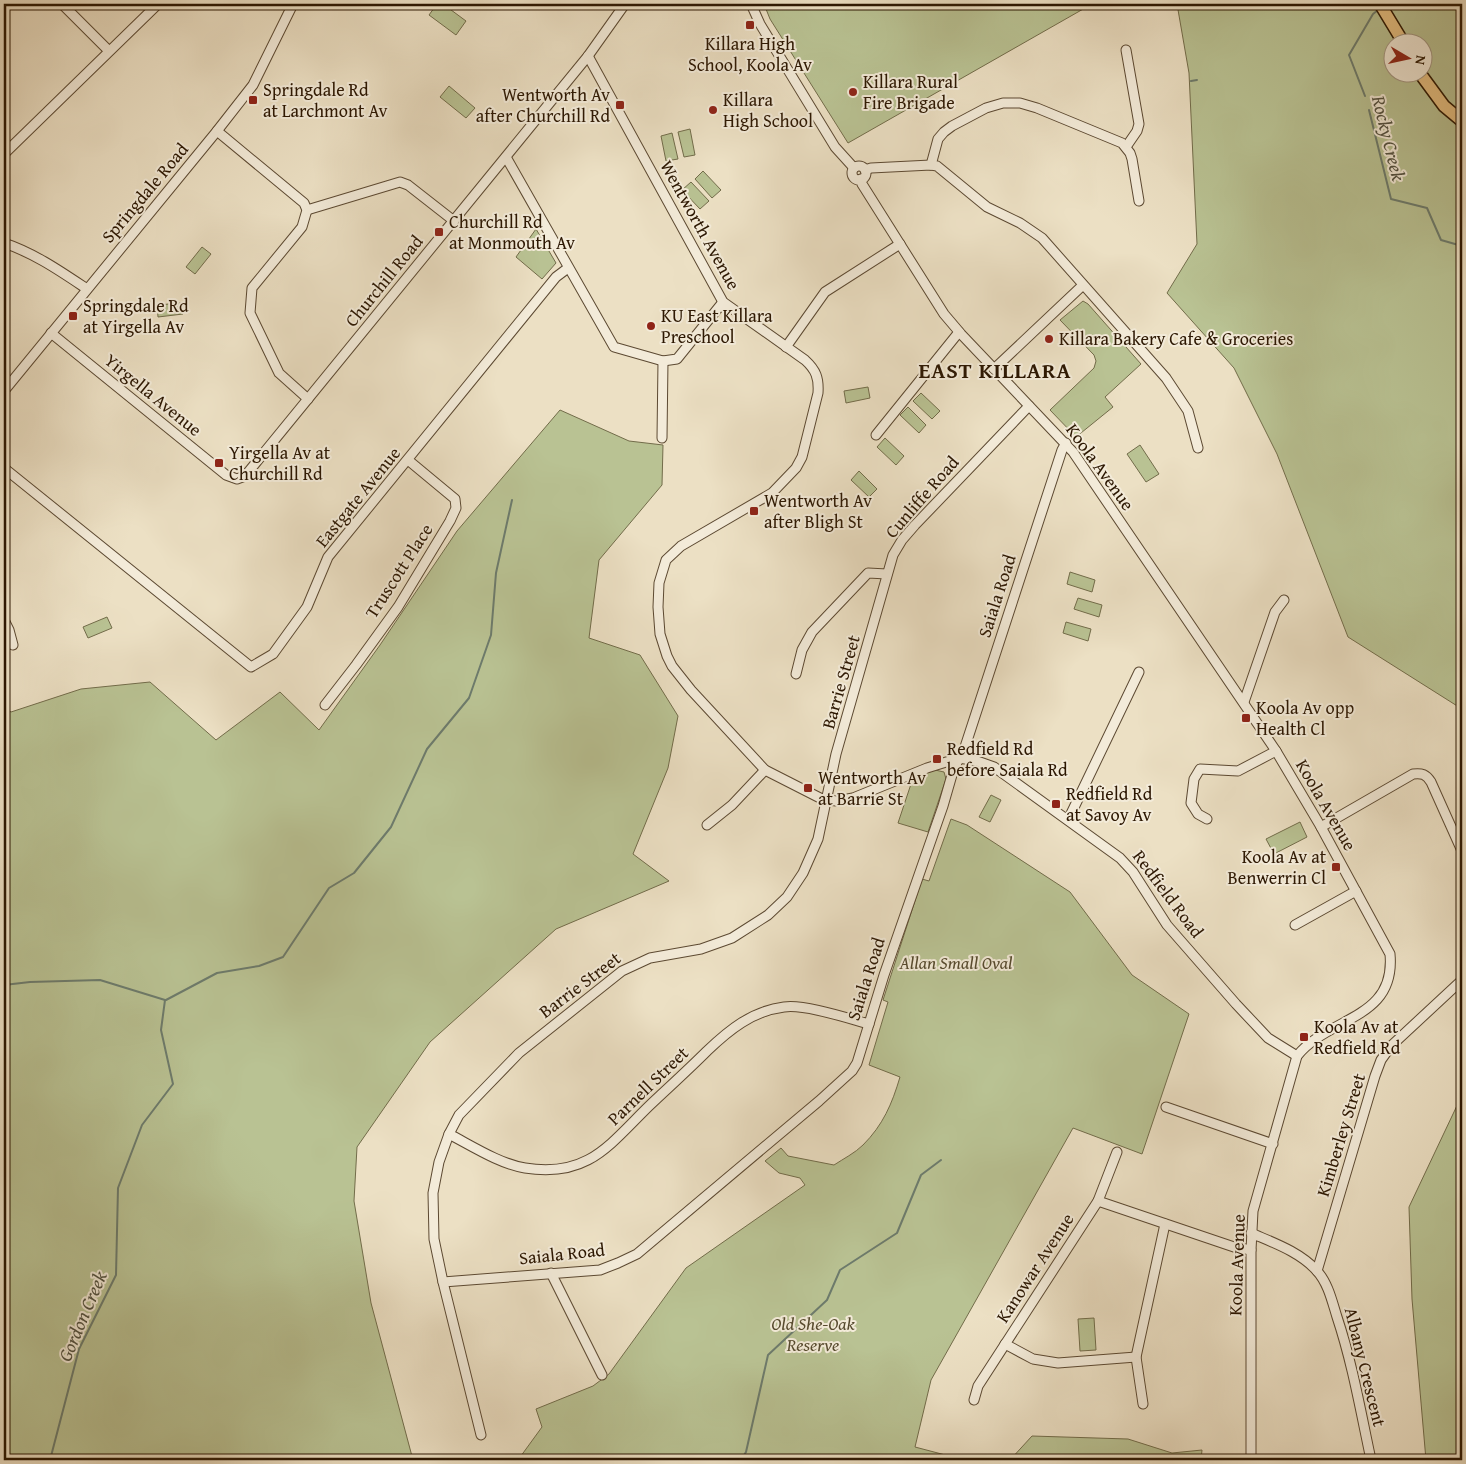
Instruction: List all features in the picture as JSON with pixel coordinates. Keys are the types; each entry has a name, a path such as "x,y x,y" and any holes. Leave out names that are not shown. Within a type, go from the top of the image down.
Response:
{"main road":[{"path":"1383,8 1397,32"},
{"path":"1426,82 1444,106 1462,121"}],"street":[{"path":"62,4 108,50"},
{"path":"4,154 108,50 158,4"},
{"name":"Springdale Road","path":"4,391 253,85 293,4"},
{"name":"Churchill Road","path":"237,479 245,476 454,221 588,56 625,4"},
{"path":"751,4 760,24 836,147 854,168 853,176 856,179 861,179 866,175 865,170 860,166 854,168"},
{"path":"1126,50 1139,124 1138,131 1126,147"},
{"name":"Wentworth Avenue","path":"588,56 722,302 812,366 817,374 818,393 802,457 796,468 772,493 674,552 666,560 663,567 658,594 660,634 667,656 672,666 691,690 765,770 792,785 827,800"},
{"path":"931,165 938,139 952,126 986,108 1003,103 1020,103 1116,140 1126,147 1132,159 1139,201"},
{"path":"217,131 304,202 307,210 302,227 252,288 250,313 279,373 308,399"},
{"path":"506,157 614,347 664,361 676,359 722,302"},
{"path":"865,170 871,168 937,166 987,207 1020,223 1042,238 1166,378 1188,410 1198,448"},
{"name":"Koola Avenue","path":"861,179 862,184 944,314 994,370 1073,452 1244,702 1276,751 1390,954 1390,976 1381,996 1364,1011 1310,1042 1297,1056 1253,1211 1251,1233 1251,1460"},
{"path":"307,210 400,182 408,185 454,221"},
{"path":"4,243 44,261 86,289"},
{"path":"786,347 825,292 900,244"},
{"name":"Eastgate Avenue","path":"4,468 250,667 273,654 307,607 328,557 556,278 568,268"},
{"path":"994,370 1083,286"},
{"path":"876,435 959,332"},
{"name":"Yirgella Avenue","path":"51,333 226,474 237,479"},
{"path":"662,438 664,361"},
{"name":"Cunliffe Road","path":"887,574 893,554 902,540 1029,406"},
{"name":"Saiala Road","path":"443,1282 600,1270 618,1264 637,1254 852,1071 857,1063 884,975 959,758 964,750 1062,450 1066,444"},
{"name":"Truscott Place","path":"325,705 398,607 456,508 454,500 408,460"},
{"path":"796,674 802,650 812,632 868,573 887,574"},
{"name":"Barrie Street","path":"481,1435 434,1239 433,1193 439,1162 449,1134 459,1116 519,1053 622,971 650,958 717,945 732,938 768,915 787,897 809,862 818,839 836,754 887,574"},
{"path":"1244,702 1275,612 1284,600"},
{"path":"4,620 9,630 12,645"},
{"path":"1068,820 1139,672"},
{"path":"1207,819 1198,814 1191,803 1194,779 1200,769 1238,771 1276,751"},
{"name":"Redfield Road","path":"827,800 853,798 927,768 959,758 977,761 994,767 1120,858 1133,872 1167,925 1236,1004 1268,1038 1297,1056"},
{"path":"707,825 732,804 765,770"},
{"path":"1320,827 1413,774 1421,773 1427,776 1431,782 1462,851"},
{"path":"1295,925 1356,891"},
{"name":"Kimberley Street","path":"1317,1271 1381,1060 1391,1046 1462,980"},
{"name":"Parnell Street","path":"449,1134 507,1163 525,1168 559,1170 594,1158 624,1133 648,1107 729,1031 755,1014 785,1006 813,1009 869,1024"},
{"path":"1166,1107 1273,1144"},
{"name":"Kanowar Avenue","path":"974,1400 978,1386 1098,1201 1117,1152"},
{"path":"1098,1201 1234,1247 1251,1250"},
{"path":"1143,1404 1136,1357 1164,1224"},
{"name":"Albany Crescent","path":"1251,1233 1284,1247 1302,1258 1317,1271 1326,1284 1350,1358 1370,1455 1369,1460"},
{"path":"551,1273 602,1376"},
{"path":"1005,1344 1033,1359 1058,1363 1136,1357"}],"green space":[{"path":"437,4 443,4 466,21 456,35 429,15"},
{"path":"764,4 1092,4 848,143 770,19"},
{"path":"1177,4 1462,4 1462,709 1348,637 1277,454 1234,368 1167,293 1197,244 1189,73"},
{"path":"449,86 475,108 466,118 440,97"},
{"path":"690,129 695,155 684,157 678,132"},
{"path":"672,133 678,159 666,161 661,136"},
{"path":"703,171 721,190 712,198 695,179"},
{"path":"691,182 709,201 700,209 682,190"},
{"path":"536,229 556,263 542,279 516,257"},
{"path":"202,247 211,254 195,274 186,267"},
{"path":"1083,301 1088,304 1141,364 1105,397 1113,407 1076,437 1050,410 1094,368 1096,361 1094,355 1060,320"},
{"path":"182,303 183,314 158,317 157,305"},
{"path":"868,387 870,398 846,403 844,391"},
{"path":"921,393 940,411 932,419 913,401"},
{"path":"908,407 926,425 919,433 900,415"},
{"path":"560,410 629,441 663,445 662,485 599,560 589,638 640,655 678,716 668,768 633,854 669,881 556,929 430,1042 357,1147 354,1201 371,1303 413,1460 4,1460 4,708 11,712 81,689 150,682 216,740 280,692 319,730 380,645 457,531"},
{"path":"885,438 904,456 896,465 877,447"},
{"path":"1140,445 1159,474 1146,482 1127,454"},
{"path":"859,471 877,489 869,497 851,480"},
{"path":"1070,572 1095,580 1092,592 1067,584"},
{"path":"1078,598 1102,605 1099,617 1074,609"},
{"path":"107,617 112,628 88,638 83,627"},
{"path":"1066,622 1091,629 1088,641 1063,633"},
{"path":"935,770 944,772 946,779 928,832 898,823 913,778"},
{"path":"991,795 1001,800 990,822 979,817"},
{"name":"Old She-Oak Reserve","path":"951,819 967,825 1070,892 1132,975 1189,1014 1142,1154 1073,1128 931,1380 915,1447 953,1457 956,1460 518,1460 542,1427 536,1409 593,1386 609,1374 686,1268 805,1185 800,1178 779,1173 765,1161 781,1148 788,1156 834,1165 860,1148 876,1130 890,1105 900,1077 869,1065 888,1002 883,1000 922,879 929,881"},
{"path":"1300,822 1307,837 1274,854 1266,839"},
{"path":"1462,1095 1462,1460 1426,1460 1412,1299 1409,1207"},
{"path":"1094,1318 1096,1350 1080,1351 1078,1319"},
{"path":"1032,1436 1128,1439 1172,1453 1202,1450 1201,1460 1010,1460"}],"waterway":[{"name":"Rocky Creek","path":"1365,96 1349,55 1373,14 1378,10"},
{"path":"1191,81 1197,80"},
{"name":"Rocky Creek","path":"1369,110 1391,199 1427,208 1441,240 1462,246"},
{"path":"166,1000 217,973 259,966 283,957 329,888 354,873 391,827 427,749 469,698 491,635 496,573 512,500"},
{"name":"Gordon Creek","path":"4,985 30,982 100,980 165,1000 161,1030 173,1084 142,1125 118,1188 116,1275 79,1349 50,1460"},
{"path":"741,1460 746,1452 768,1355 827,1300 840,1270 897,1233 921,1175 941,1160"}],"place":[{"name":"Killara High School, Koola Av","path":"750,25"},
{"name":"Killara Rural Fire Brigade","path":"853,92"},
{"name":"Springdale Rd at Larchmont Av","path":"253,100"},
{"name":"Wentworth Av after Churchill Rd","path":"620,105"},
{"name":"Killara High School","path":"713,110"},
{"name":"Churchill Rd at Monmouth Av","path":"439,232"},
{"name":"Springdale Rd at Yirgella Av","path":"73,316"},
{"name":"KU East Killara Preschool","path":"651,326"},
{"name":"Killara Bakery Cafe & Groceries","path":"1049,339"},
{"name":"Yirgella Av at Churchill Rd","path":"219,463"},
{"name":"Wentworth Av after Bligh St","path":"754,511"},
{"name":"Koola Av opp Health Cl","path":"1246,718"},
{"name":"Redfield Rd before Saiala Rd","path":"937,759"},
{"name":"Wentworth Av at Barrie St","path":"808,788"},
{"name":"Redfield Rd at Savoy Av","path":"1056,804"},
{"name":"Koola Av at Benwerrin Cl","path":"1336,867"},
{"name":"Koola Av at Redfield Rd","path":"1304,1037"}],"district":[{"name":"EAST KILLARA","path":"995,370"}],"park label":[{"name":"Allan Small Oval","path":"956,963"}]}
